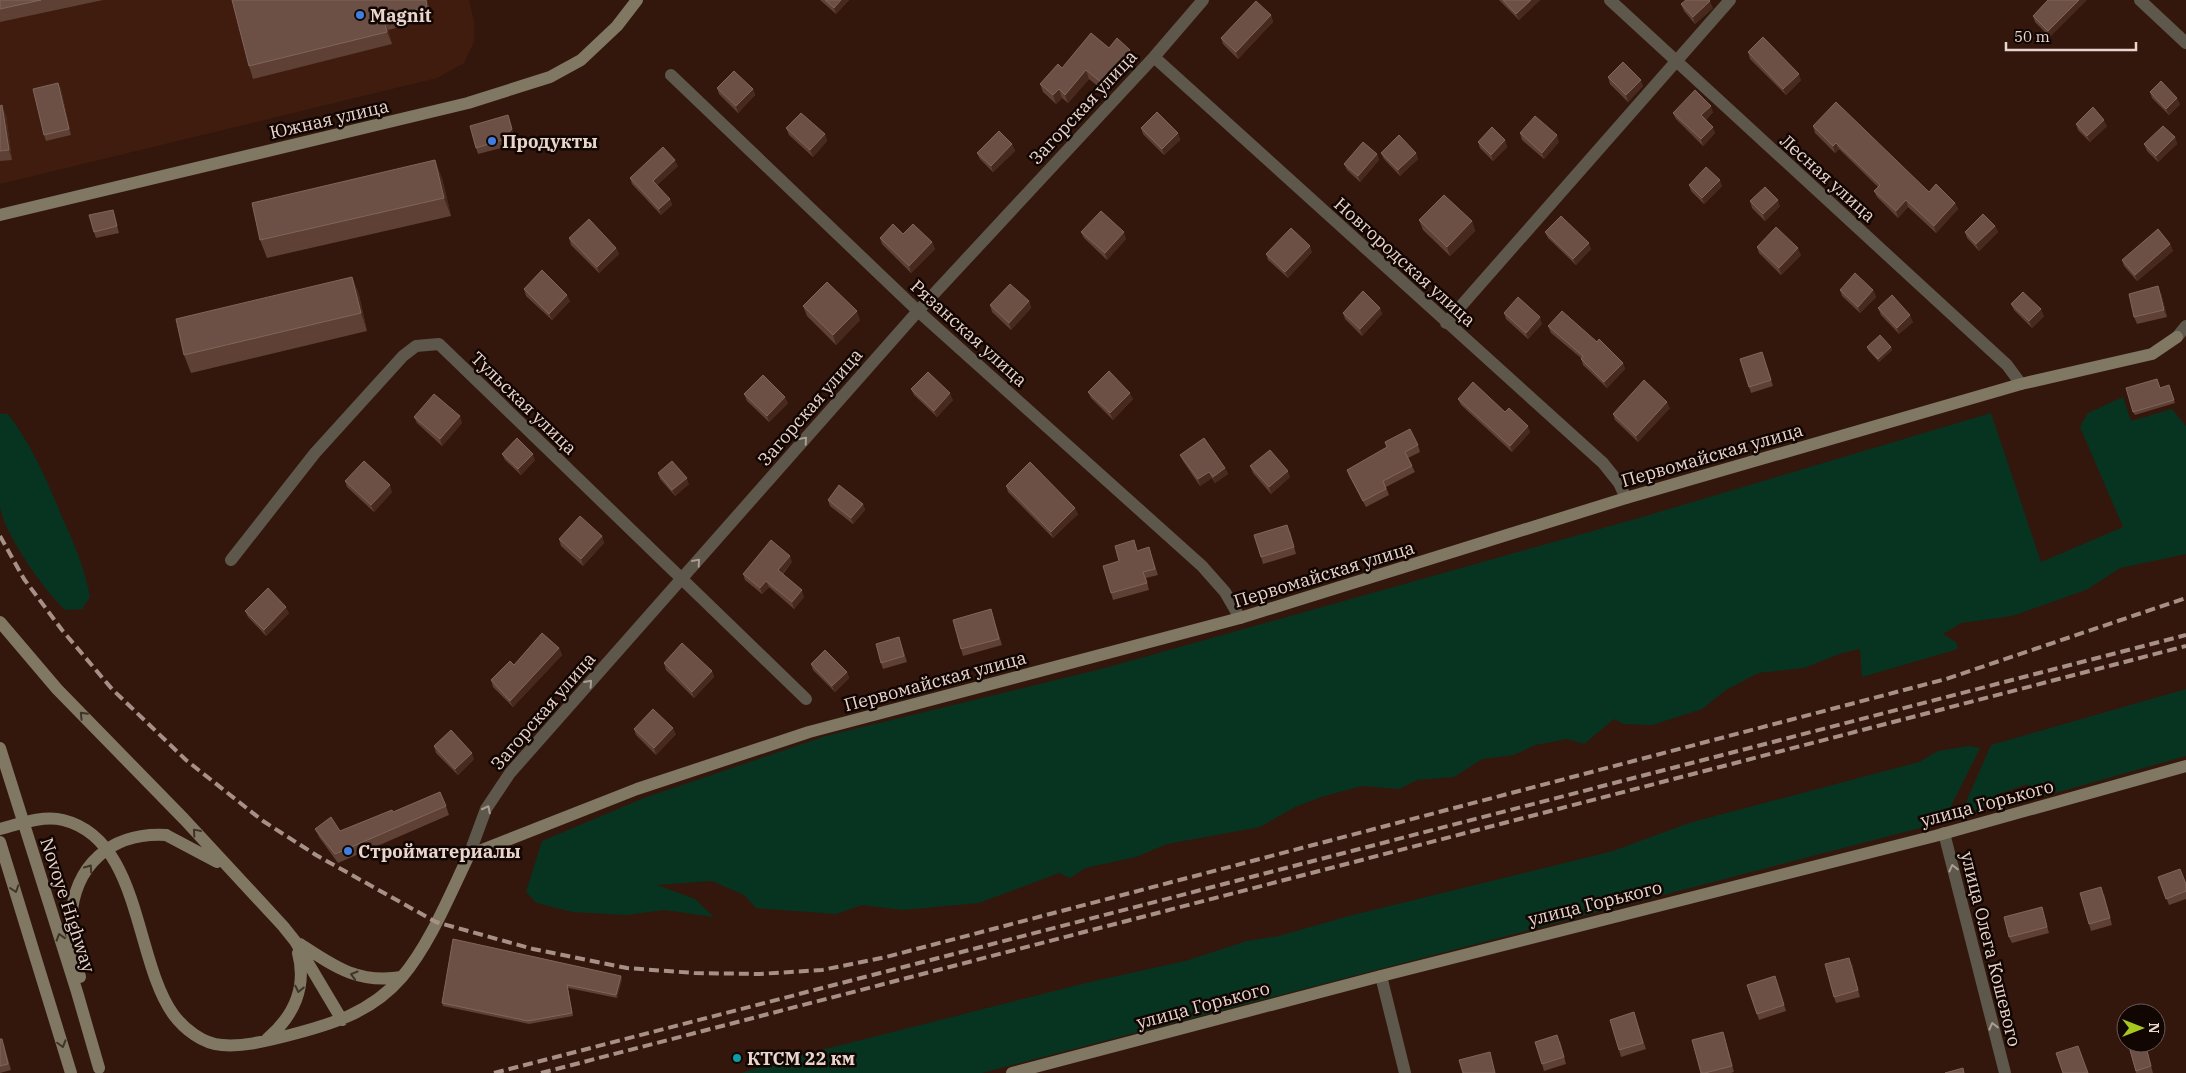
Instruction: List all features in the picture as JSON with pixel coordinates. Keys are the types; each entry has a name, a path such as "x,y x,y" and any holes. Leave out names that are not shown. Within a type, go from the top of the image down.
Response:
{"street":[{"name":"Южная улица","path":"0,215 468,103 550,77 581,60 617,26 637,0"},
{"name":"Загорская улица","path":"469,855 486,809 510,773 918,310 1154,57 1203,0"},
{"name":"Лесная улица","path":"1610,0 1675,62 2006,365 2021,384"},
{"path":"1446,323 1730,0"},
{"path":"2140,0 2186,43"},
{"name":"Новгородская улица","path":"1154,57 1603,463 1619,483 1626,498"},
{"name":"Рязанская улица","path":"671,75 918,310 1202,566 1225,592 1240,618"},
{"name":"Первомайская улица","path":"469,855 638,789 809,732 1240,618 1626,498 2021,384 2152,354 2178,338 2186,326"},
{"name":"Тульская улица","path":"231,560 316,453 403,356 416,346 439,344 806,699"},
{"path":"0,622 46,677 184,819 296,941 342,1020"},
{"name":"Novoye Highway","path":"0,748 77,992 99,1070"},
{"name":"улица Горького","path":"1012,1073 1381,976 1944,833 2186,766"},
{"path":"0,829 37,820 63,820 84,830 100,842 116,862 156,979 172,1013 199,1038 222,1045 264,1042 342,1020 381,997 402,977 436,922 469,855"},
{"name":"улица Олега Кошевого","path":"1944,833 2005,1073"},
{"path":"99,1070 74,947 71,922 77,888 92,862 118,842 149,834 166,835 228,869"},
{"path":"0,842 71,1073"},
{"path":"296,941 342,971 362,977 385,979 402,977"},
{"path":"264,1042 279,1029 289,1015 298,995 302,968 296,941"},
{"path":"1381,976 1405,1073"}],"shaded area":[{"path":"0,0 469,0 474,21 474,42 464,63 437,78 0,184"}],"green space":[{"path":"2123,397 2131,421 2172,409 2186,426 2186,554 2120,568 2086,590 2012,616 1961,623 1943,634 1956,642 1958,649 1862,677 1860,649 1842,653 1804,668 1758,673 1726,690 1702,709 1652,725 1624,724 1614,719 1584,744 1567,739 1535,745 1514,755 1482,759 1454,777 1417,780 1399,789 1362,786 1321,797 1295,807 1260,827 1167,844 1136,857 1085,868 1070,878 1059,873 979,903 903,910 862,905 836,914 756,908 744,895 712,881 657,885 695,899 714,917 664,910 627,915 572,912 537,903 526,892 542,841 644,798 826,736 1105,668 1639,518 1991,413 2041,562 2123,527 2080,427 2088,413"},
{"path":"0,414 8,414 32,451 71,537 82,566 90,597 82,609 66,610 48,591 17,546 3,518 0,507"},
{"path":"2186,689 2186,756 2034,799 2028,784 1998,794 1978,812 1959,818 1991,745"},
{"path":"1969,746 1980,748 1943,822 982,1073 741,1073 767,1065 783,1066 794,1057 1090,982 1185,961 1247,941 1279,936 1349,916 1613,851 1689,823 1919,762 1938,751"}],"building":[{"path":"0,0 41,0 0,9"},
{"path":"232,0 426,0 427,7 384,18 387,32 249,66"},
{"path":"825,0 841,0 834,8"},
{"path":"1503,0 1531,0 1516,14"},
{"path":"1686,0 1710,1 1693,17 1681,4"},
{"path":"2048,0 2079,0 2048,31 2033,16"},
{"path":"1256,1 1271,15 1236,52 1221,38"},
{"path":"1091,33 1109,48 1117,38 1130,50 1102,83 1086,70 1065,95 1059,89 1053,95 1040,84 1058,64 1062,68"},
{"path":"1763,37 1799,74 1783,89 1748,52"},
{"path":"1623,62 1641,80 1626,95 1608,77"},
{"path":"734,71 753,89 736,106 717,88"},
{"path":"2161,81 2177,98 2166,109 2150,92"},
{"path":"58,83 69,129 44,135 33,89"},
{"path":"1695,90 1711,106 1701,115 1713,127 1701,139 1673,113"},
{"path":"1836,102 1929,192 1936,184 1955,203 1934,226 1906,200 1896,211 1874,191 1880,185 1836,143 1833,146 1813,126"},
{"path":"2,105 9,150 0,151 0,106"},
{"path":"2093,107 2104,120 2087,136 2076,124"},
{"path":"1157,112 1178,133 1162,149 1141,128"},
{"path":"801,113 825,134 810,150 786,128"},
{"name":"Продукты","path":"508,115 512,129 502,140 476,148 470,126"},
{"path":"1535,116 1557,135 1542,153 1520,133"},
{"path":"2163,126 2175,137 2156,156 2144,144"},
{"path":"1492,127 1505,140 1491,155 1478,142"},
{"path":"999,131 1012,144 991,166 977,153"},
{"path":"1399,135 1416,153 1398,170 1381,153"},
{"path":"1363,142 1377,154 1358,176 1344,164"},
{"path":"663,147 675,160 653,181 670,199 659,209 630,178"},
{"path":"435,160 444,198 260,240 252,203"},
{"path":"1706,167 1720,180 1702,198 1689,185"},
{"path":"1765,187 1778,200 1763,214 1750,201"},
{"path":"1444,195 1472,221 1447,247 1419,220"},
{"path":"113,210 117,226 94,232 89,215"},
{"path":"1101,211 1124,232 1105,253 1081,232"},
{"path":"1983,214 1995,226 1976,244 1965,232"},
{"path":"1561,216 1589,243 1573,259 1545,232"},
{"path":"589,219 616,248 597,267 569,238"},
{"path":"893,224 903,234 913,224 932,242 909,266 880,238"},
{"path":"1776,227 1798,248 1779,268 1757,247"},
{"path":"1291,228 1310,246 1285,272 1266,254"},
{"path":"2158,229 2170,244 2135,275 2122,260"},
{"path":"542,270 567,295 549,314 524,289"},
{"path":"1855,273 1873,290 1858,307 1840,290"},
{"path":"352,277 361,313 184,355 176,319"},
{"path":"827,282 857,311 833,335 803,306"},
{"path":"1010,284 1029,301 1009,323 990,305"},
{"path":"2158,286 2164,310 2134,317 2129,294"},
{"path":"1363,291 1380,308 1360,329 1343,313"},
{"path":"2023,292 2041,309 2029,321 2011,304"},
{"path":"1892,295 1910,315 1897,328 1878,308"},
{"path":"1518,297 1540,317 1526,333 1504,313"},
{"path":"1562,311 1597,342 1599,339 1623,363 1604,382 1581,359 1583,356 1548,326"},
{"path":"1880,335 1891,347 1878,359 1867,347"},
{"path":"1762,352 1771,380 1749,387 1740,359"},
{"path":"1109,371 1130,393 1110,413 1088,392"},
{"path":"928,372 950,393 934,411 911,389"},
{"path":"763,375 785,397 767,416 744,394"},
{"path":"2157,379 2160,388 2169,385 2174,400 2133,412 2126,388"},
{"path":"1644,380 1667,402 1636,436 1613,414"},
{"path":"1473,382 1505,412 1509,408 1528,426 1510,446 1458,399"},
{"path":"434,394 460,416 440,439 414,417"},
{"path":"1410,429 1418,445 1405,452 1412,466 1383,481 1386,489 1363,501 1347,470 1387,447 1385,442"},
{"path":"517,438 533,454 518,469 502,454"},
{"path":"1204,438 1225,468 1213,477 1209,472 1198,479 1180,455"},
{"path":"1270,450 1288,471 1269,487 1250,466"},
{"path":"364,461 390,485 371,505 345,481"},
{"path":"672,461 687,478 672,490 658,473"},
{"path":"1030,462 1075,508 1051,532 1006,486"},
{"path":"839,485 863,504 851,518 828,500"},
{"path":"580,516 602,536 581,559 559,539"},
{"path":"1287,525 1294,547 1261,557 1254,535"},
{"path":"771,540 790,556 778,570 802,590 792,602 766,581 760,588 743,574"},
{"path":"1134,540 1137,551 1149,547 1155,569 1143,572 1147,583 1111,593 1103,566 1119,561 1115,546"},
{"path":"268,588 286,607 264,630 245,611"},
{"path":"991,609 999,639 961,649 953,620"},
{"path":"542,633 559,648 510,701 491,680 510,661 514,665"},
{"path":"899,637 904,656 881,663 876,644"},
{"path":"682,643 712,671 692,692 664,663"},
{"path":"825,650 847,672 832,686 811,664"},
{"path":"653,709 673,728 654,748 634,729"},
{"path":"451,730 472,753 455,769 434,746"},
{"path":"440,792 446,806 335,854 315,829 331,817 340,831 392,810 393,812"},
{"path":"2180,869 2186,884 2186,891 2166,899 2158,877"},
{"path":"2101,887 2110,918 2089,924 2080,893"},
{"path":"2042,907 2047,927 2009,937 2004,917"},
{"path":"453,939 621,976 616,995 567,985 572,1013 528,1021 442,1003"},
{"path":"1849,958 1858,990 1834,997 1825,964"},
{"path":"1775,976 1784,1005 1757,1014 1747,985"},
{"path":"1634,1012 1643,1043 1619,1050 1610,1020"},
{"path":"1723,1032 1732,1066 1701,1073 1692,1040"},
{"path":"1557,1035 1564,1057 1542,1064 1535,1042"},
{"path":"0,1039 2,1039 8,1064 0,1066"},
{"path":"2078,1046 2088,1073 2063,1073 2056,1053"},
{"path":"1490,1052 1495,1073 1463,1073 1459,1060"},
{"path":"2131,1053 2148,1053 2151,1066 2136,1071"},
{"path":"1963,1068 1964,1073 1945,1073"}],"railway":[{"path":"0,536 24,579 62,630 112,689 186,760 263,821 316,855 436,922 533,949 627,968 694,973 759,974 822,970 886,957 1946,679 2186,598"},
{"path":"494,1073 2186,635"},
{"path":"541,1073 2186,646"}],"place":[{"name":"Magnit","path":"360,15"},
{"name":"Продукты","path":"492,141"},
{"name":"Стройматериалы","path":"348,851"},
{"name":"КТСМ 22 км","path":"737,1058"}]}
